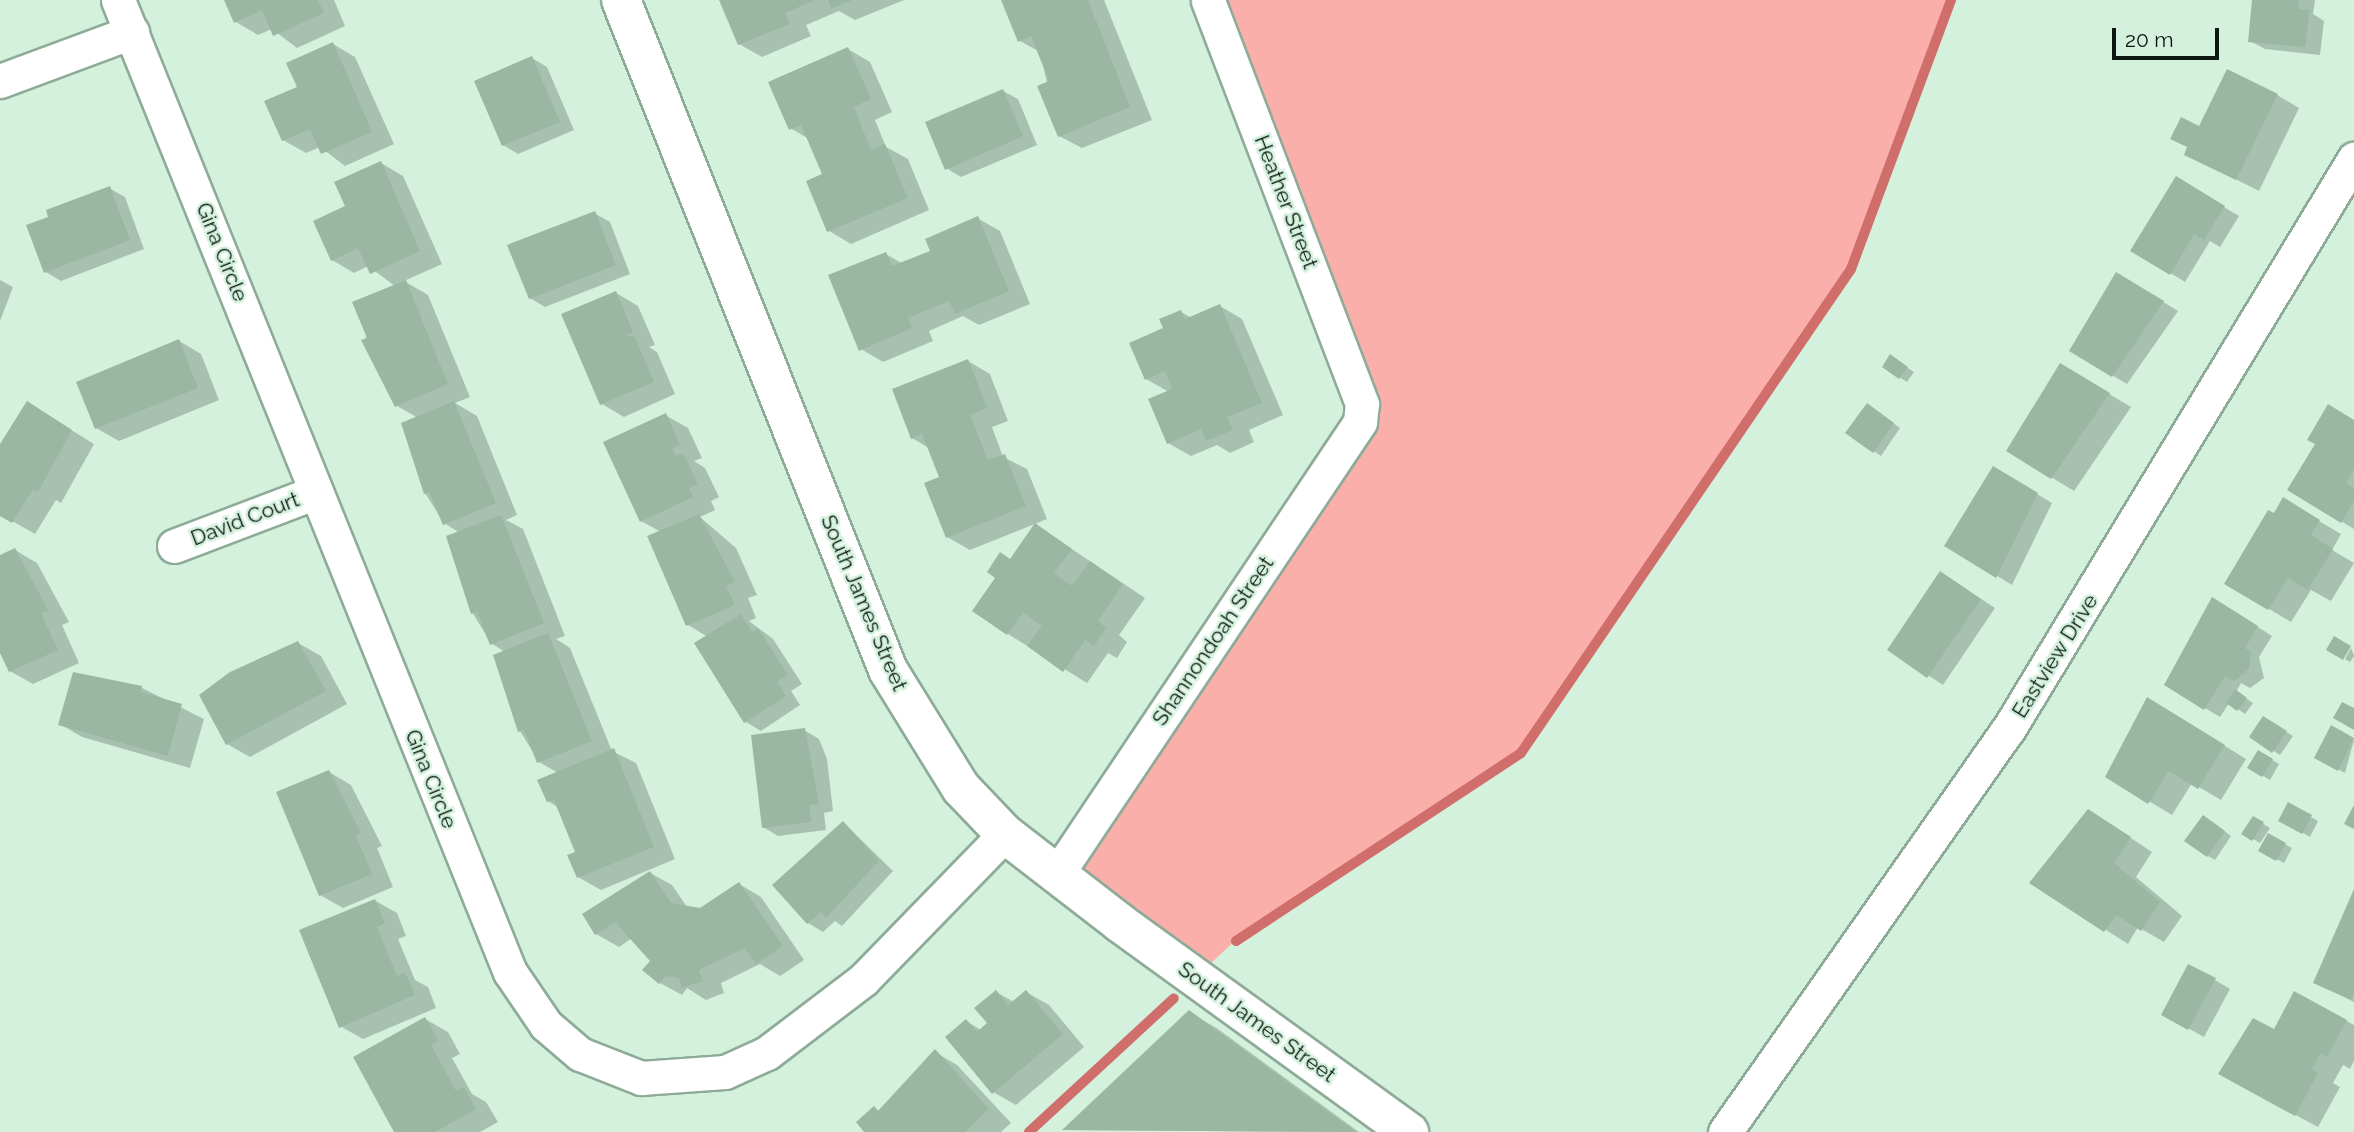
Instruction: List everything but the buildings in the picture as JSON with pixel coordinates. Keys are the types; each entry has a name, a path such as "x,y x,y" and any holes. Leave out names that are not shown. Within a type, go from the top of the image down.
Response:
{"street":[{"name":"Gina Circle","path":"118,0 510,972 546,1025 615,1072 683,1080 725,1072 767,1053 864,979 1005,834"},
{"name":"South James Street","path":"621,0 888,670 961,788 1005,834 1057,874 1409,1132"},
{"name":"Heather Street","path":"1208,0 1362,404"},
{"path":"0,81 132,32"},
{"name":"Eastview Drive","path":"1725,1132 2008,730 2354,159"},
{"name":"Shannondoah Street","path":"1057,874 1360,422 1362,404"},
{"name":"David Court","path":"174,546 316,492"}],"shaded area":[{"path":"1208,0 1951,0 1851,269 1521,753 1239,937 1194,979 1057,874 1360,422"}],"waterway":[{"path":"1236,941 1521,753 1851,269 1951,0"},
{"path":"1029,1132 1174,998"}]}
